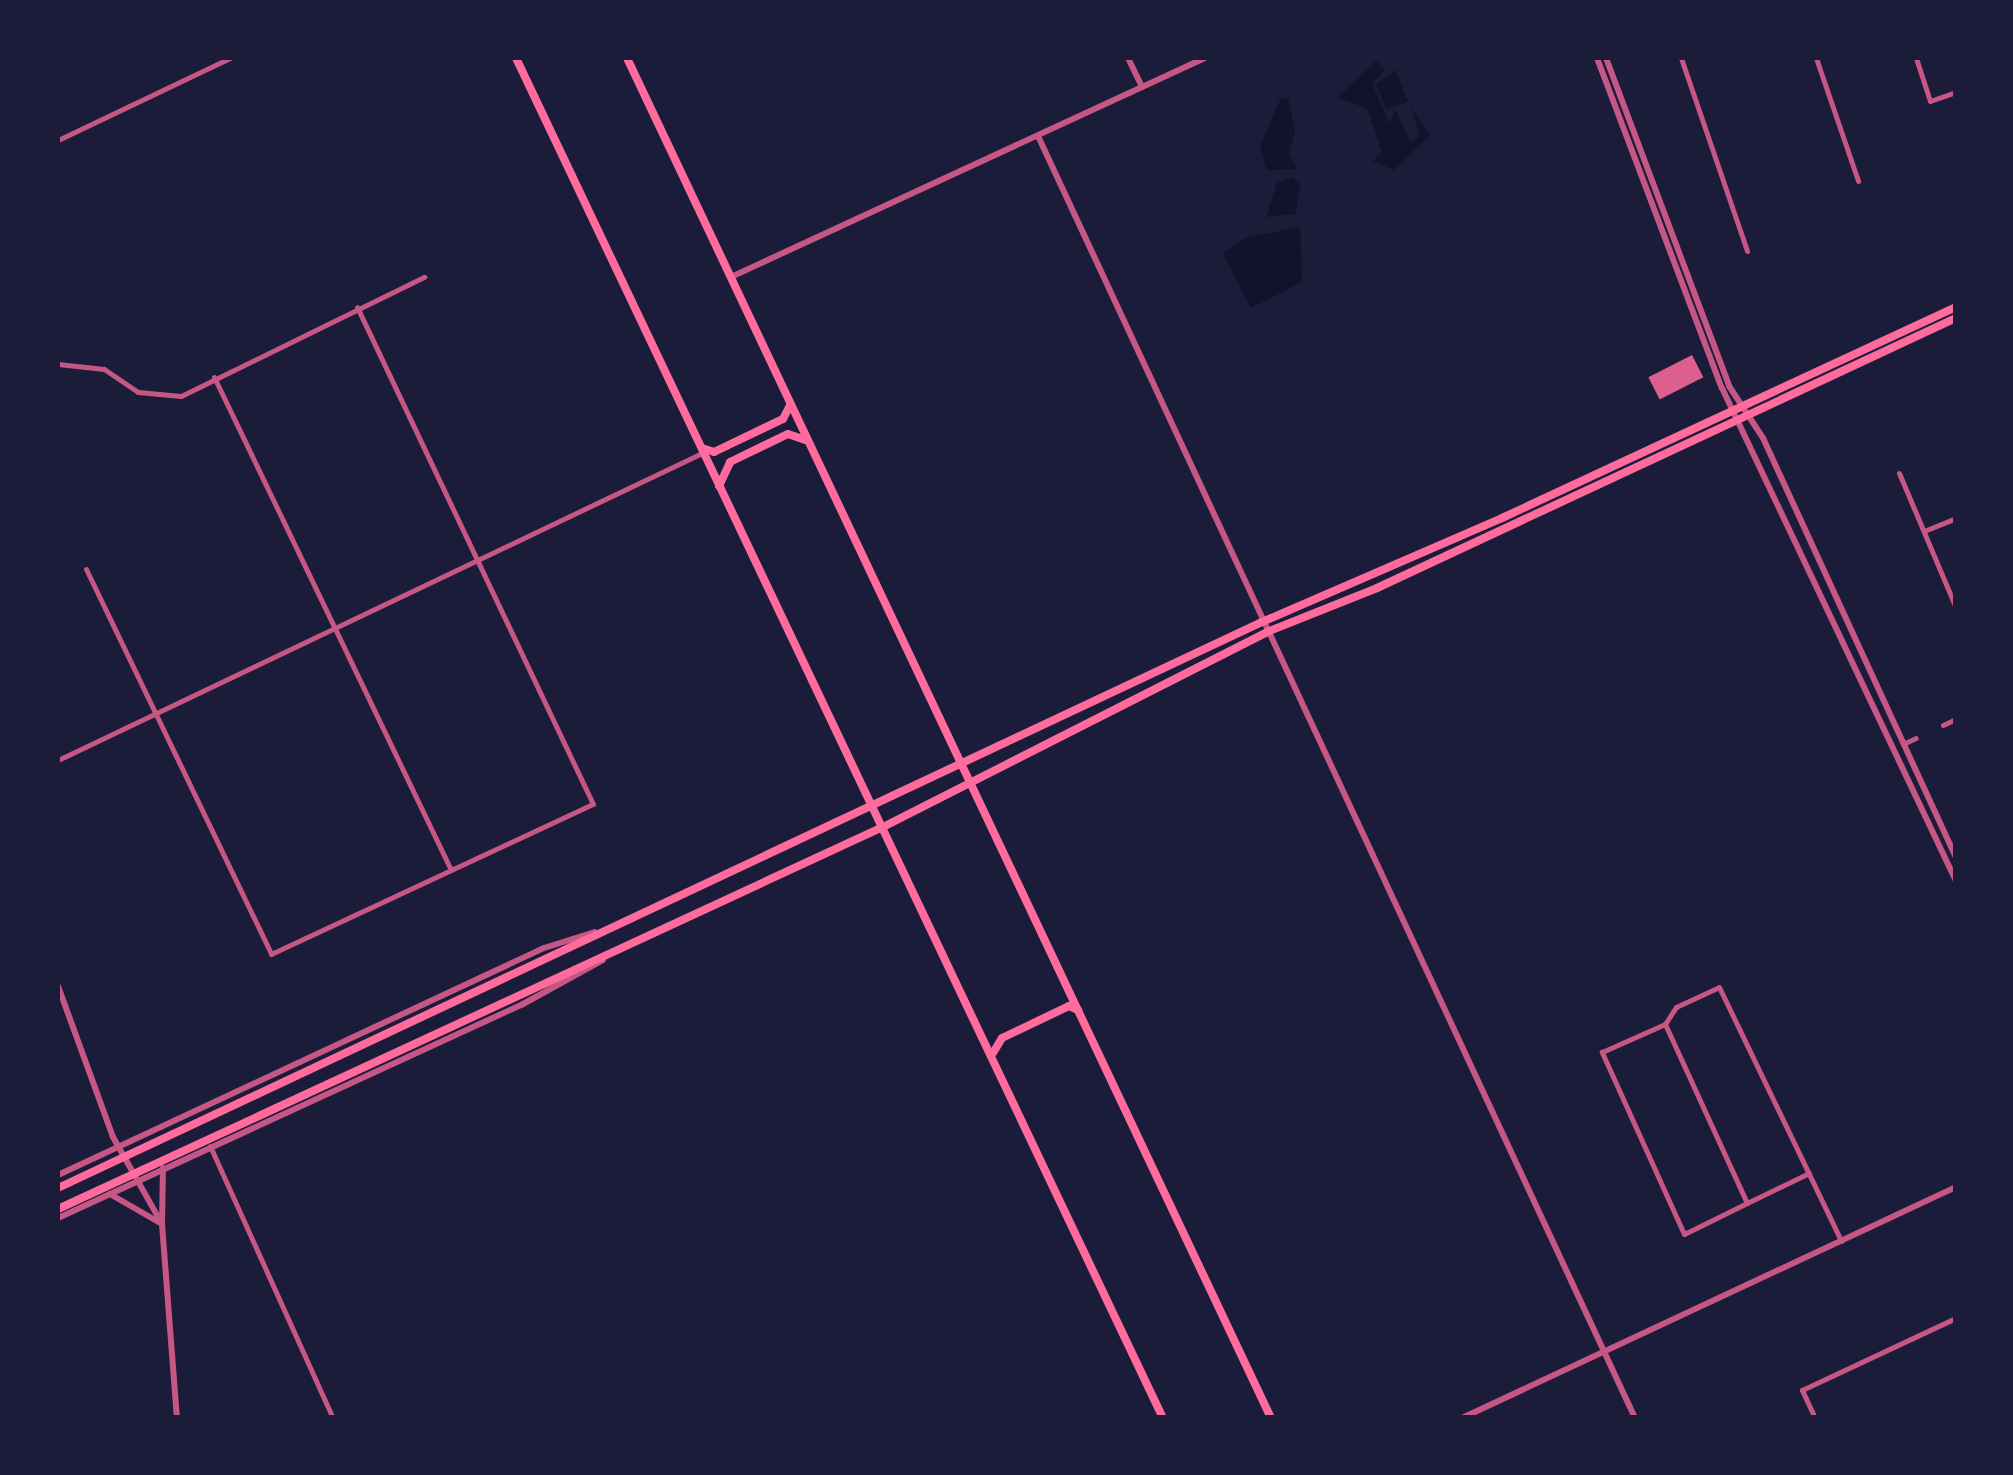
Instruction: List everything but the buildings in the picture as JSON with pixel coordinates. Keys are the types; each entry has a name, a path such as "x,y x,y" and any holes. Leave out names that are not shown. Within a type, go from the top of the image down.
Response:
{"main road":[{"path":"516,58 1164,1418"},
{"path":"627,58 1271,1418"},
{"path":"58,1209 885,826 967,780 1267,632 1377,588 1956,307"},
{"path":"58,1188 1262,622 1737,413 1750,413 1956,318"},
{"path":"700,449 714,452 783,419 790,403"},
{"path":"719,487 725,466 759,448 788,434 809,443"},
{"path":"983,1032 998,1034 1066,1001 1070,992"},
{"path":"993,1054 1002,1038 1068,1006 1078,1010"}],"street":[{"path":"58,140 230,58"},
{"path":"1128,58 1142,87"},
{"path":"731,277 1205,58"},
{"path":"1596,58 1682,294 1956,882"},
{"path":"1606,58 1737,413"},
{"path":"1681,58 1747,251"},
{"path":"1816,58 1858,181"},
{"path":"1916,58 1930,101 1956,92"},
{"path":"1038,136 1635,1418"},
{"path":"58,364 104,369 138,392 181,396 214,376 424,277"},
{"path":"86,569 271,954 593,804 357,307"},
{"path":"214,376 451,870"},
{"path":"1750,413 1956,857"},
{"path":"58,760 700,449"},
{"path":"1899,472 1956,608"},
{"path":"1924,531 1956,518"},
{"path":"1942,725 1956,719"},
{"path":"1903,744 1916,738"},
{"path":"58,1176 544,948 630,922"},
{"path":"58,1218 536,998 626,945"},
{"path":"58,986 118,1148 162,1224"},
{"path":"1809,1173 1684,1234 1602,1052 1665,1024 1676,1007 1719,987 1809,1173 1840,1241"},
{"path":"1665,1024 1747,1203"},
{"path":"210,1146 333,1418"},
{"path":"164,1168 162,1224 177,1418"},
{"path":"1462,1418 1956,1187"},
{"path":"110,1194 162,1224"},
{"path":"1814,1418 1802,1390 1956,1318"}],"shaded area":[{"path":"1376,61 1385,70 1372,84 1390,124 1395,109 1410,141 1420,136 1411,107 1430,135 1394,170 1373,161 1382,152 1367,108 1337,98"},
{"path":"1396,70 1408,102 1386,109 1376,84"},
{"path":"1288,98 1295,131 1289,154 1297,169 1267,170 1260,146 1280,100"},
{"path":"1292,178 1301,185 1295,214 1266,217 1277,183"},
{"path":"1300,227 1302,282 1251,308 1223,253 1246,238"}]}
